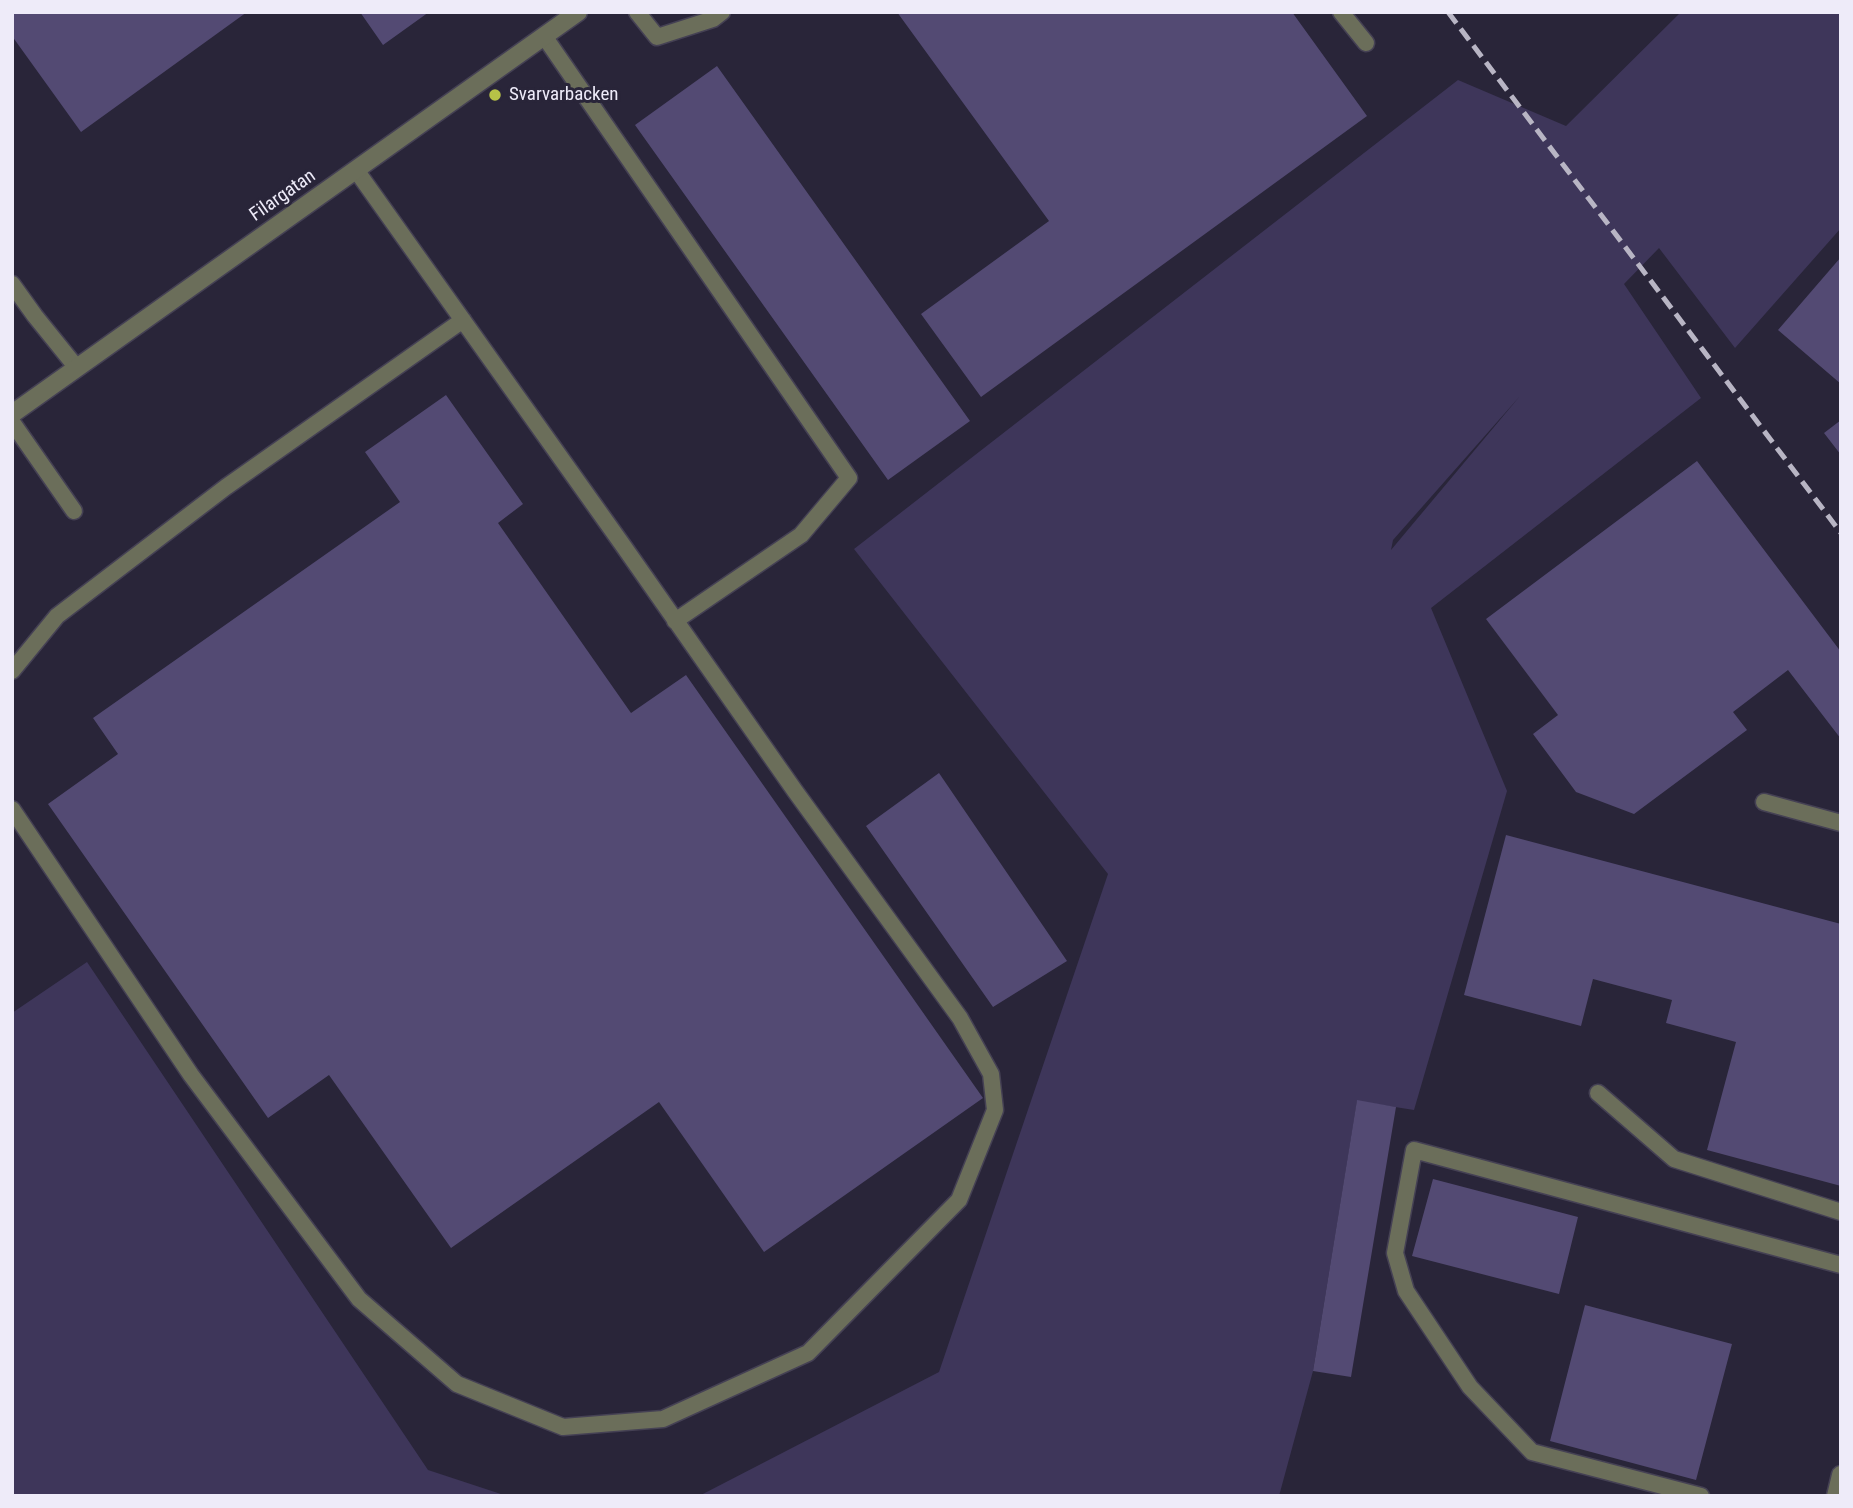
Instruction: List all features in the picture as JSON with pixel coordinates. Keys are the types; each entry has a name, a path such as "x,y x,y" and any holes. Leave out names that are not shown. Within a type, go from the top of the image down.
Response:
{"street":[{"name":"Filargatan","path":"12,414 578,12"},
{"path":"1836,1496 1841,1475"}],"lane":[{"path":"637,12 657,37 713,19 722,12"},
{"path":"1341,12 1366,43"},
{"path":"544,36 849,478 801,536 676,621"},
{"path":"12,809 191,1075 359,1298 457,1384 563,1427 663,1419 808,1353 959,1200 995,1110 991,1074 960,1018 795,791 356,170"},
{"path":"12,284 77,368"},
{"path":"12,671 57,616 226,486 463,320"},
{"path":"12,422 74,511"},
{"path":"1764,802 1841,823"},
{"path":"1598,1093 1674,1159 1841,1212"},
{"path":"1701,1496 1532,1452 1470,1387 1406,1292 1395,1252 1414,1150 1841,1265"}],"shaded area":[{"path":"1681,12 1841,12 1841,228 1735,348 1659,248 1624,284 1701,398 1431,608 1507,791 1414,1110 1357,1101 1313,1371 1279,1496 699,1496 939,1372 1108,874 854,549 1458,80 1566,126","holes":["1520,396 1391,550 1393,540"]},
{"path":"87,962 428,1470 507,1496 12,1496 12,1013"}],"building":[{"path":"12,12 247,12 81,132 12,36"},
{"path":"360,12 429,12 383,45"},
{"path":"897,12 1292,12 1367,116 981,397 921,314 1049,221"},
{"path":"717,66 970,421 888,480 635,125"},
{"path":"1841,257 1841,384 1778,330"},
{"path":"446,395 523,504 498,523 631,713 686,675 983,1098 764,1252 659,1102 451,1248 329,1075 268,1118 48,804 118,754 93,718 400,502 365,452"},
{"path":"1841,420 1841,455 1824,433"},
{"path":"1697,461 1841,652 1841,739 1788,670 1733,712 1747,730 1634,814 1576,792 1533,734 1558,715 1486,619"},
{"path":"939,773 1067,961 993,1007 866,826"},
{"path":"1506,835 1841,924 1841,1186 1707,1150 1736,1042 1666,1023 1672,1000 1593,979 1581,1026 1464,995"},
{"path":"1357,1100 1396,1107 1351,1377 1313,1371"},
{"path":"1433,1179 1578,1217 1559,1294 1412,1256"},
{"path":"1585,1305 1732,1344 1696,1480 1550,1441"}],"railway":[{"path":"1448,12 1841,533"}],"place":[{"name":"Svarvarbacken","path":"495,95"}]}
